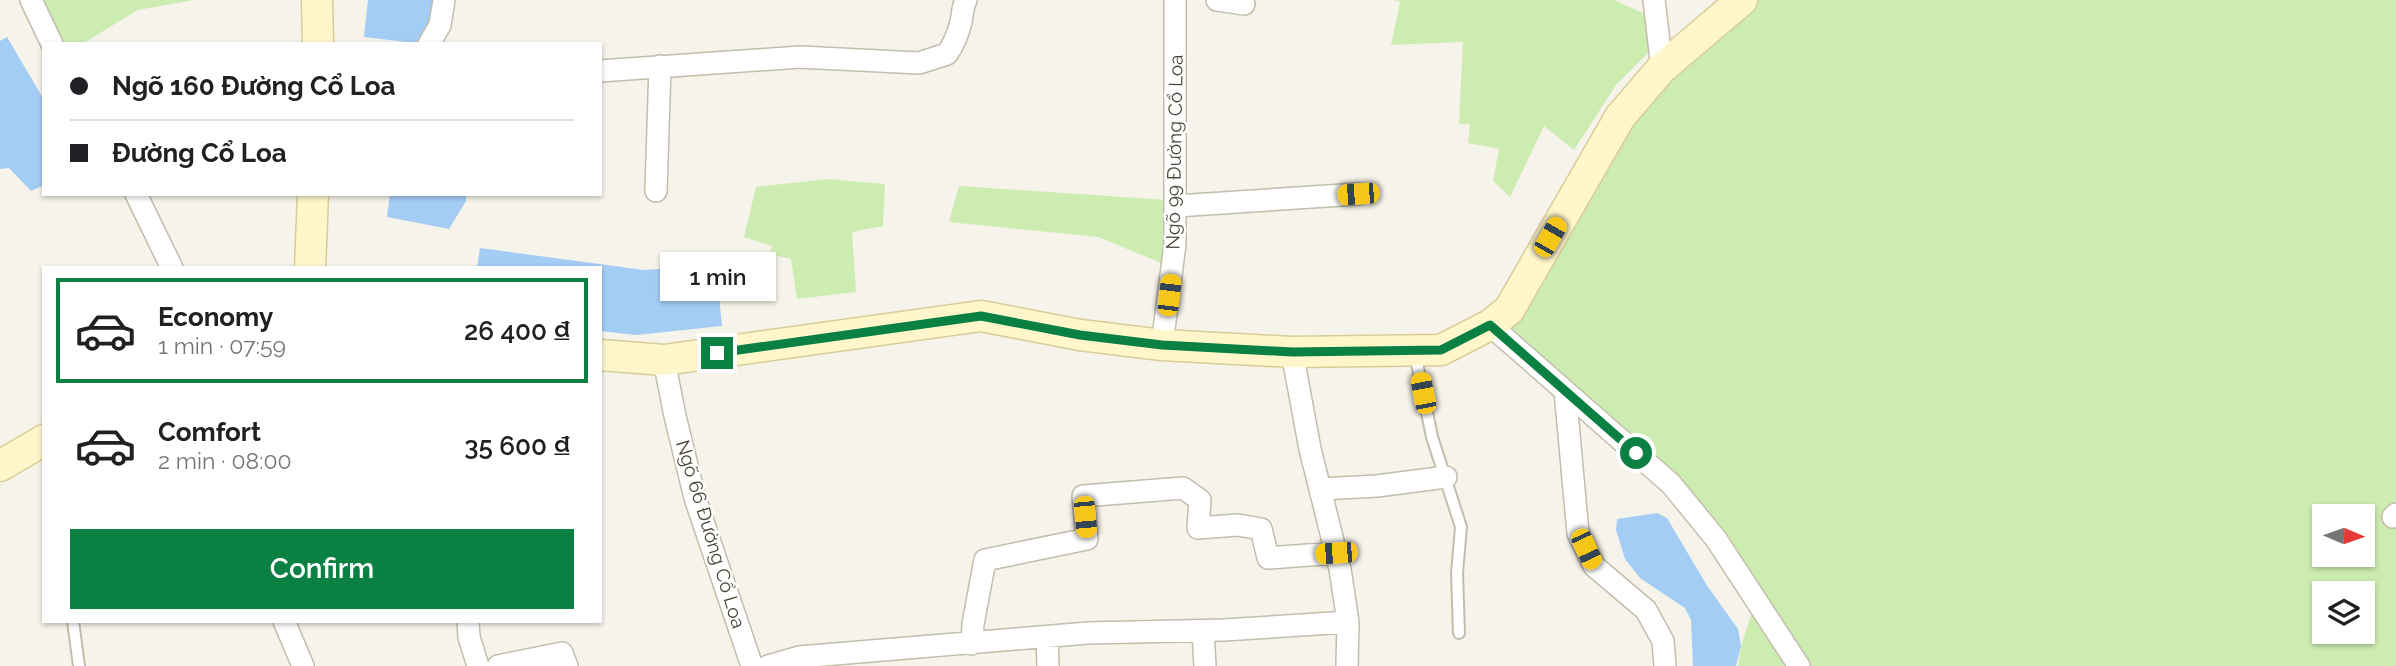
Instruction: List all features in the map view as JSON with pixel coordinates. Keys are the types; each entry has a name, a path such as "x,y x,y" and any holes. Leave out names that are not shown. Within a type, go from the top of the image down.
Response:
{"street":[{"path":"31,0 51,42"},
{"path":"317,0 318,42"},
{"path":"430,42 440,25 444,0"},
{"path":"602,71 800,57 919,63 947,54 962,20 963,4 966,0"},
{"name":"Ngõ 99 Đường Cổ Loa","path":"1162,345 1175,244 1175,0"},
{"path":"1217,0 1244,4"},
{"path":"1654,0 1661,68"},
{"path":"602,355 664,360 981,316 1080,335 1162,345 1292,352 1441,350 1490,325 1509,310 1620,117 1661,68 1742,0"},
{"path":"656,191 660,66"},
{"path":"1176,206 1358,194"},
{"path":"137,196 171,266"},
{"path":"310,266 313,196"},
{"path":"1490,325 1671,484 1716,539 1799,666"},
{"path":"1292,352 1310,449 1336,553 1348,622 1347,666"},
{"name":"Ngõ 66 Đường Cổ Loa","path":"664,360 695,498 752,666"},
{"path":"1565,391 1578,533 1594,566 1646,610 1663,641 1665,666"},
{"path":"4,456 42,446"},
{"path":"1320,489 1377,486 1446,477"},
{"path":"972,644 985,560 1087,539 1083,496 1183,488 1200,500 1198,528 1238,525 1261,529 1268,558 1336,553"},
{"path":"768,666 799,657 1088,633 1203,631 1348,622"},
{"path":"285,623 303,666"},
{"path":"468,623 469,637 478,666"},
{"path":"1203,631 1205,666"},
{"path":"1047,637 1048,666"},
{"path":"498,666 562,653 567,666"}],"lane":[{"path":"1415,350 1432,436 1461,527 1457,573 1459,633"},
{"path":"74,623 79,666"}],"green space":[{"path":"38,0 194,0 138,10 85,42 51,42"},
{"path":"1394,0 1614,0 1643,13 1654,47 1616,85 1574,150 1544,126 1510,197 1493,181 1499,149 1468,143 1470,124 1459,124 1463,42 1391,45 1400,2"},
{"path":"1742,0 2396,0 2396,666 1738,666 1741,646 1756,600 1671,484 1490,325 1620,117"},
{"path":"828,179 885,184 883,226 852,232 856,292 797,299 791,259 770,254 772,246 744,237 756,187"},
{"path":"959,186 1167,200 1164,264 1098,237 949,222"}],"water":[{"path":"368,0 434,0 427,33 417,42 364,37"},
{"path":"7,37 42,97 42,186 31,191 9,168 0,169 0,41"},
{"path":"390,196 466,196 466,201 449,229 387,217"},
{"path":"480,248 644,270 716,265 722,326 636,335 602,331 602,266 477,266"},
{"path":"1657,513 1667,518 1706,584 1738,629 1741,646 1736,666 1693,666 1691,620 1685,608 1640,578 1625,559 1616,530 1617,519"}],"route":[{"path":"717,353 981,316 1080,335 1162,345 1292,352 1441,350 1490,325 1636,453"}]}
